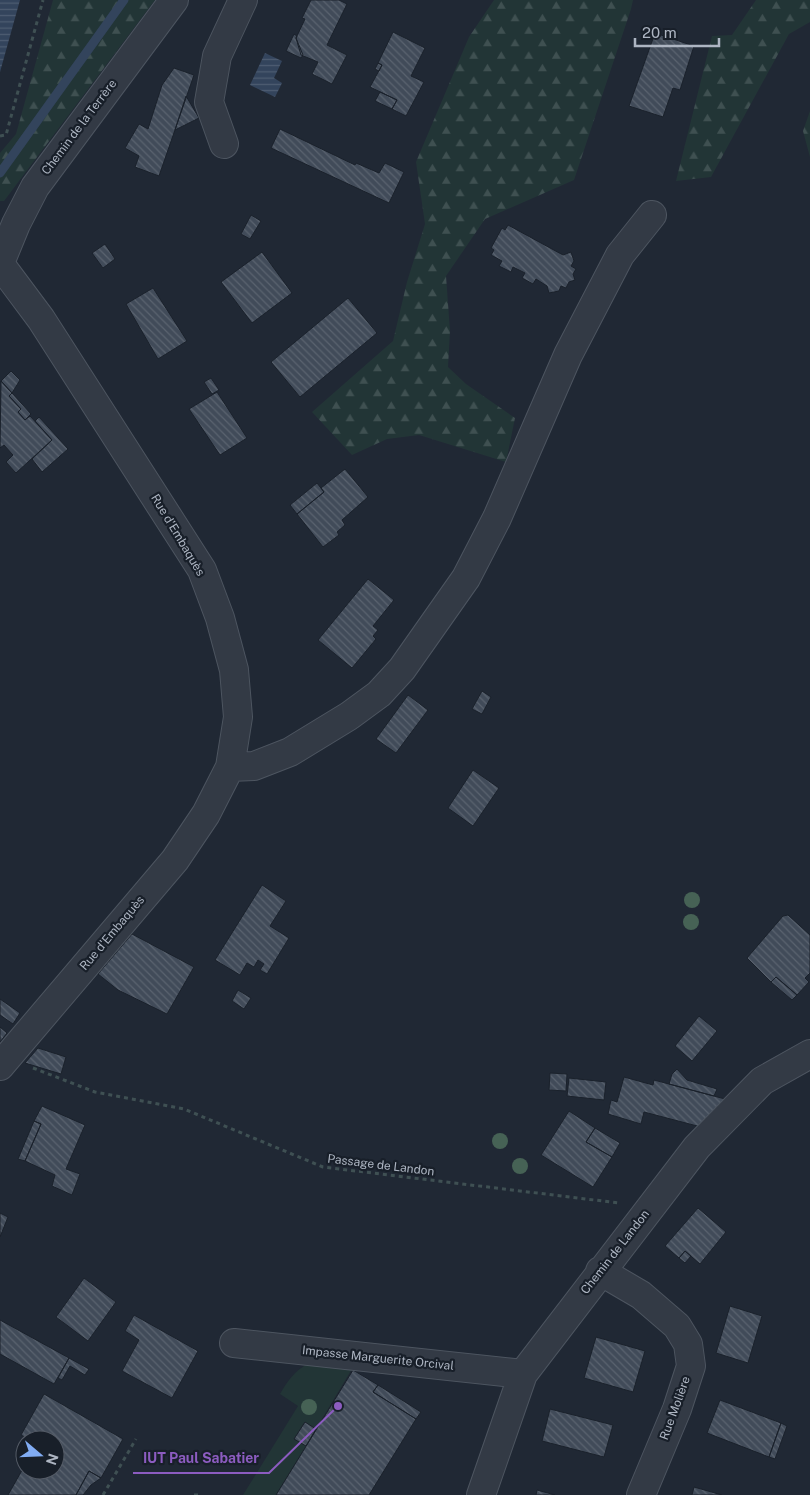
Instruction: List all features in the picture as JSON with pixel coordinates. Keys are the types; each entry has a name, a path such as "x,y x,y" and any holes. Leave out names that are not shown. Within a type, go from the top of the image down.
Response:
{"street":[{"name":"Chemin de la Terrère","path":"0,264 16,224 35,186 174,0"},
{"path":"224,144 209,102 217,56 243,0"},
{"path":"230,768 254,766 290,752 349,716 379,694 402,669 466,578 497,518 568,355 620,255 652,215"},
{"name":"Rue d'Embaquès","path":"0,264 41,319 202,570 220,618 234,670 238,717 230,768 206,814 175,860 3,1062"},
{"name":"Chemin de Landon","path":"482,1495 523,1374 600,1271 697,1147 762,1080 810,1054"},
{"name":"Rue Molière","path":"600,1271 641,1296 677,1326 688,1344 691,1366 677,1409 640,1495"},
{"name":"Impasse Marguerite Orcival","path":"234,1343 523,1374"}],"path":[{"path":"0,136 6,135 43,0"},
{"name":"Passage de Landon","path":"3,1062 95,1092 184,1110 323,1167 650,1207"},
{"path":"103,1495 136,1439"},
{"path":"194,1495 201,1495"}],"green space":[{"path":"53,0 155,0 4,201 0,201 0,153 16,134"},
{"path":"494,0 633,0 574,180 485,219 446,276 450,331 448,367 466,384 515,418 506,462 419,435 387,439 352,455 312,412 393,341 407,282 425,224 416,162 469,37"},
{"path":"756,0 810,0 810,22 789,34 711,177 676,181 712,36 732,35"},
{"path":"810,111 810,157 803,131"},
{"path":"308,1364 355,1364 316,1429 304,1423 294,1439 306,1446 276,1495 243,1495 298,1406 280,1394 295,1373"}],"water":[{"path":"0,0 20,0 0,72"},
{"path":"265,53 282,61 274,78 282,83 275,97 250,85"}],"building":[{"path":"311,0 339,0 347,4 327,45 347,55 332,84 312,74 318,62 301,55 296,38 305,19 302,18"},
{"path":"393,32 425,48 411,76 424,82 406,116 392,109 397,100 370,87 382,65 378,63"},
{"path":"655,33 694,46 680,90 673,88 663,117 629,106"},
{"path":"294,34 297,36 296,38 303,55 301,58 286,51"},
{"path":"378,63 382,65 379,71 375,69"},
{"path":"174,68 194,75 159,176 135,167 139,156 125,148 139,124 148,129 162,85"},
{"path":"380,92 397,100 392,109 375,101"},
{"path":"186,96 199,118 175,130"},
{"path":"280,129 355,165 356,163 379,173 385,163 404,172 389,203 271,148"},
{"path":"251,215 261,221 250,239 241,234"},
{"path":"508,225 563,255 571,252 574,261 571,266 576,269 573,274 575,280 569,282 566,288 561,286 559,291 549,293 547,286 536,279 533,284 522,278 525,273 513,267 511,272 499,266 502,261 491,255 494,250 491,248 502,228 505,230"},
{"path":"105,244 115,259 103,268 92,253"},
{"path":"262,252 292,293 252,323 221,282"},
{"path":"153,288 187,341 158,359 126,304"},
{"path":"348,298 377,333 300,397 271,362"},
{"path":"11,371 20,380 12,393 1,381"},
{"path":"211,378 219,390 212,394 204,382"},
{"path":"1,381 12,393 9,396 21,409 18,412 25,420 30,416 52,440 16,473 6,462 13,455 4,445 0,448"},
{"path":"217,392 247,438 220,455 189,409"},
{"path":"12,393 31,414 25,420 18,412 21,409 9,396"},
{"path":"39,417 68,449 42,472 32,459 52,440 35,421"},
{"path":"345,469 368,497 342,520 345,525 337,532 339,535 323,547 297,514 324,492 321,488"},
{"path":"317,483 324,492 297,514 290,505"},
{"path":"368,579 394,600 373,626 378,630 373,636 376,639 352,668 318,640"},
{"path":"482,691 491,697 482,714 472,709"},
{"path":"408,695 428,710 396,753 376,739"},
{"path":"473,770 499,788 473,826 448,808"},
{"path":"262,885 286,901 270,926 289,938 267,974 260,970 264,964 258,960 254,967 247,963 240,975 215,960"},
{"path":"788,915 810,935 810,973 805,978 809,982 797,995 776,977 771,982 747,958 783,916"},
{"path":"132,934 194,967 167,1014 118,990 98,974"},
{"path":"776,977 797,995 792,1000 771,982"},
{"path":"238,990 251,998 244,1009 232,1001"},
{"path":"0,999 20,1013 13,1024 0,1015"},
{"path":"699,1016 717,1031 692,1061 675,1046"},
{"path":"0,1027 7,1033 0,1042"},
{"path":"38,1048 66,1057 61,1074 25,1063"},
{"path":"677,1069 687,1080 717,1089 714,1096 669,1084 672,1074"},
{"path":"550,1073 567,1074 566,1091 549,1090"},
{"path":"624,1077 653,1085 654,1080 725,1099 701,1127 644,1112 641,1124 608,1114 611,1100 617,1102"},
{"path":"569,1078 606,1082 604,1100 567,1096"},
{"path":"42,1106 85,1125 66,1169 80,1174 72,1195 52,1186 55,1175 25,1161 41,1124 34,1121"},
{"path":"569,1111 595,1128 586,1142 612,1157 593,1187 541,1155"},
{"path":"34,1121 41,1124 25,1161 18,1159"},
{"path":"595,1128 620,1143 612,1157 586,1142"},
{"path":"698,1208 726,1232 700,1264 685,1251 679,1258 665,1246"},
{"path":"0,1213 8,1217 0,1237"},
{"path":"685,1251 691,1256 685,1263 679,1258"},
{"path":"84,1278 116,1302 88,1341 56,1317"},
{"path":"730,1306 762,1316 748,1363 716,1353"},
{"path":"134,1315 198,1351 172,1398 122,1371 139,1340 125,1331"},
{"path":"0,1320 69,1358 54,1384 0,1354"},
{"path":"596,1337 645,1351 633,1392 584,1378"},
{"path":"69,1358 89,1369 85,1375 70,1366 62,1380 58,1378"},
{"path":"353,1370 378,1385 373,1392 416,1419 369,1495 276,1495"},
{"path":"378,1385 421,1412 416,1419 373,1392"},
{"path":"44,1394 123,1439 101,1478 89,1471 76,1495 8,1495 16,1480 65,1480 65,1430 24,1430"},
{"path":"720,1400 781,1423 769,1457 707,1433"},
{"path":"550,1409 613,1425 604,1457 542,1441"},
{"path":"305,1422 316,1429 306,1446 294,1439"},
{"path":"781,1423 787,1426 775,1459 769,1457"},
{"path":"89,1471 101,1478 91,1485 83,1495 76,1495"},
{"path":"694,1487 722,1495 692,1495"},
{"path":"537,1490 555,1495 536,1495"}],"waterway":[{"path":"0,173 124,0"}],"place":[{"name":"IUT Paul Sabatier","path":"338,1406"}]}
